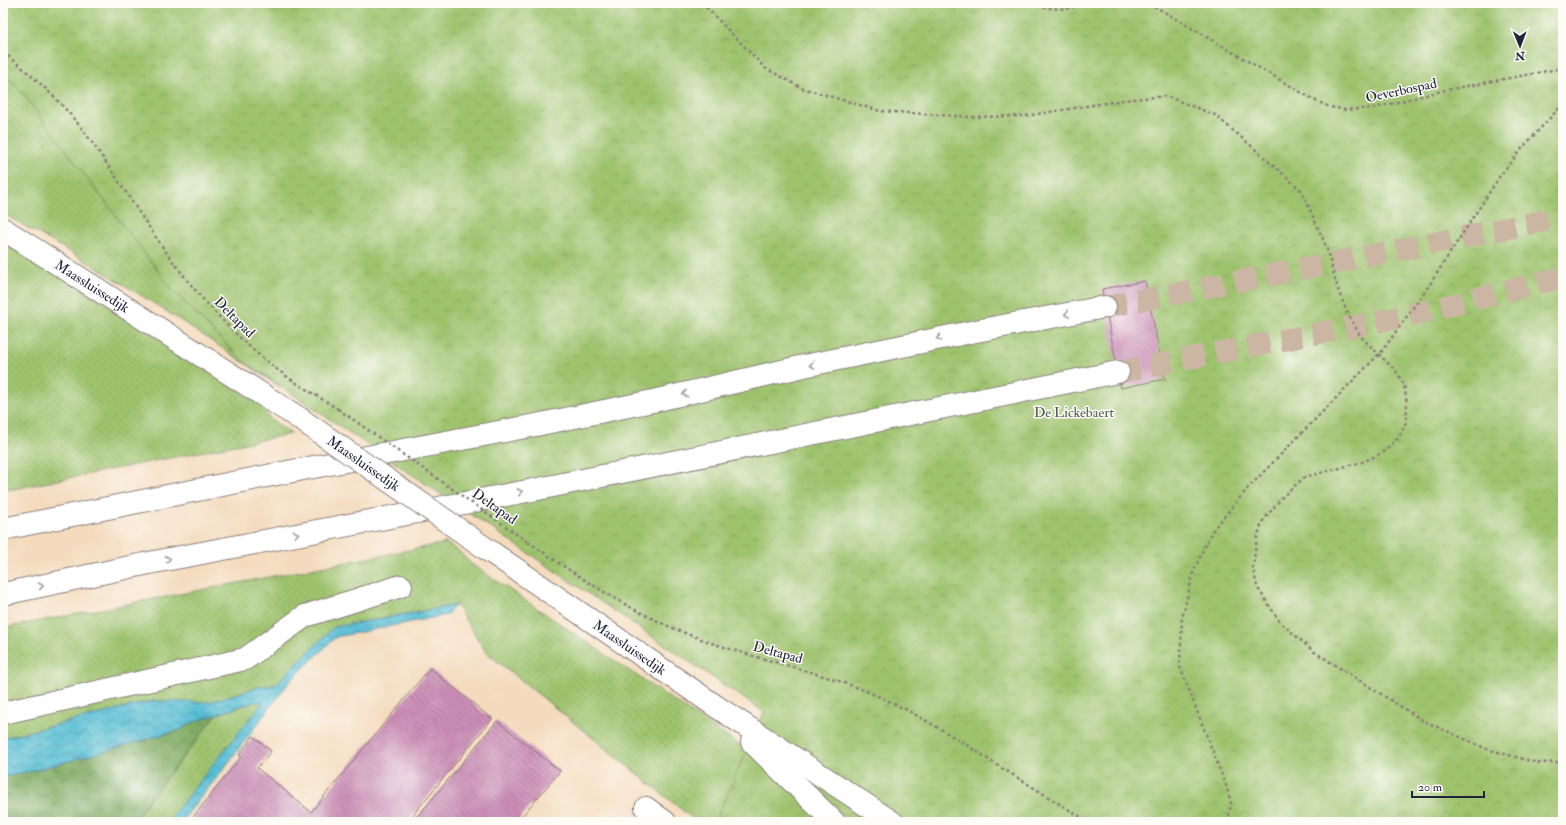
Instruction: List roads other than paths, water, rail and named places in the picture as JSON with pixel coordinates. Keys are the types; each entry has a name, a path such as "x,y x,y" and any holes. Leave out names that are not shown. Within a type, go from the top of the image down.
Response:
{"main road":[{"name":"Maassluissedijk","path":"3,228 299,418 717,707 892,822"},
{"path":"3,529 290,471 536,425 820,363 976,331 1105,307"},
{"path":"3,594 149,563 530,490 1118,372"},
{"path":"3,713 245,659 305,616 401,586"},
{"name":"Maassluissedijk","path":"717,707 834,822"},
{"path":"646,808 665,822"}],"water":[{"path":"456,605 447,615 336,637 290,681 223,770 181,822 167,822 263,702 254,702 191,723 180,730 40,769 3,777 3,738 152,701 209,702 262,686 275,685 334,627"}],"tunnel":[{"path":"1105,307 1563,217"},
{"path":"1118,372 1407,316 1563,277"}],"park label":[{"name":"De Lickebaert","path":"1074,412"}]}
